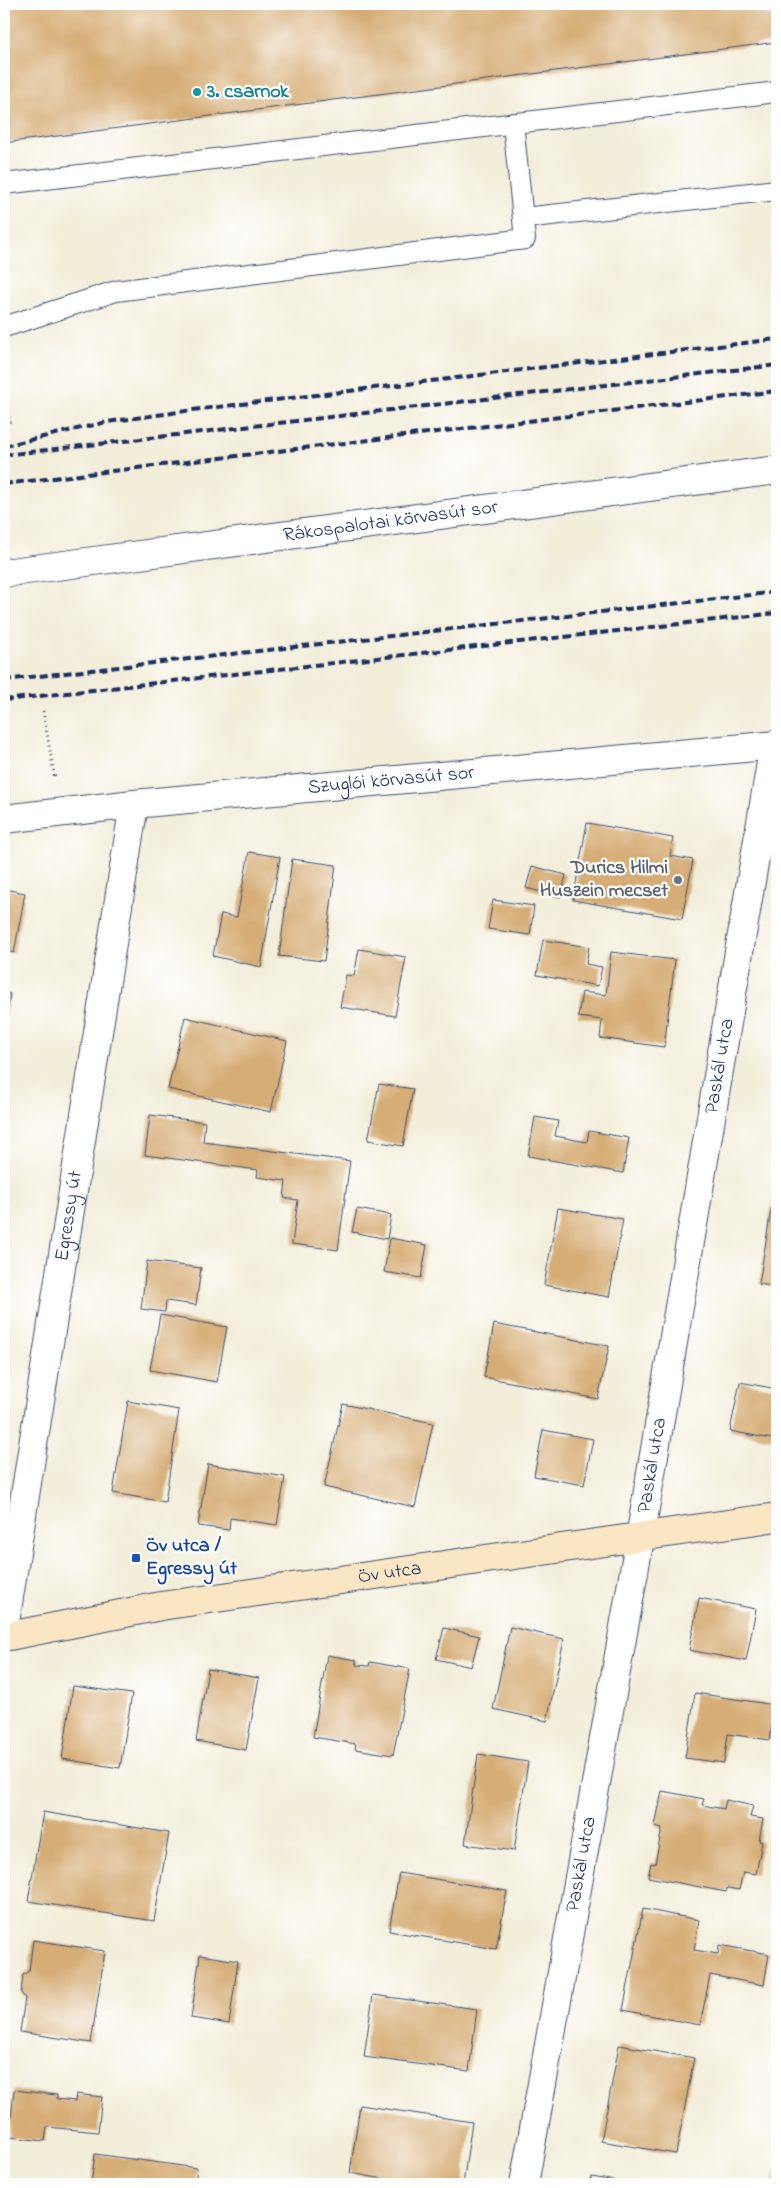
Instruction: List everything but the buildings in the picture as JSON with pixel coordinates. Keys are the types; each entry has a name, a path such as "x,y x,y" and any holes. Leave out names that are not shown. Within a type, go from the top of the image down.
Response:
{"street":[{"name":"Rákospalotai körvasút sor","path":"4,573 777,470"},
{"name":"Szuglói körvasút sor","path":"4,819 134,804 776,745"},
{"name":"Paskál utca","path":"524,2184 640,1538 776,745"},
{"name":"Egressy út","path":"4,1629 134,804"},
{"name":"Öv utca","path":"4,1637 161,1606 777,1517"}],"lane":[{"path":"4,184 777,92"},
{"path":"4,327 116,291 525,239 513,123"},
{"path":"524,218 777,190"}],"path":[{"path":"4,382 10,424"},
{"path":"44,711 48,745"}],"railway":[{"path":"4,446 107,422 193,410 777,339"},
{"path":"4,455 777,365"},
{"path":"4,484 777,391"},
{"path":"4,680 777,592"},
{"path":"4,700 777,613"}],"place":[{"name":"3. csarnok","path":"197,92"},
{"name":"Durics Hilmi Huszein mecset","path":"678,880"},
{"name":"Öv utca / Egressy út","path":"136,1558"}]}
